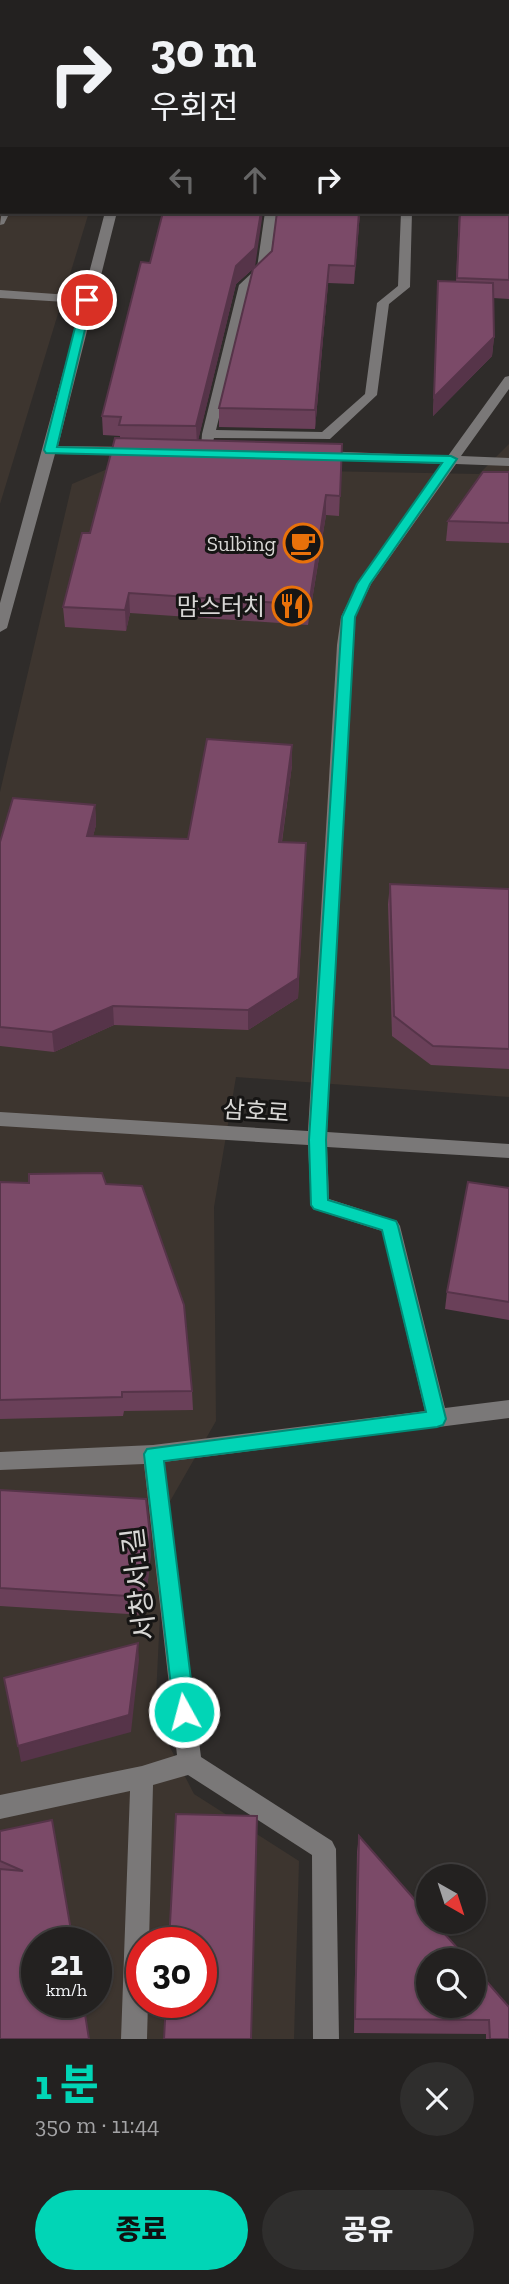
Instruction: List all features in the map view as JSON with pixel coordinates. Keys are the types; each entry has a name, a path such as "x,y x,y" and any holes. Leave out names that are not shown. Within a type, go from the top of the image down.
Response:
{"street":[{"path":"0,628 50,450 110,214"},
{"path":"205,452 245,285 263,269 271,214"},
{"path":"208,434 325,436 371,395 383,303 404,287 406,214"},
{"path":"0,294 87,300"},
{"path":"437,1419 390,1226 320,1205 317,1140 348,617 363,584 509,380"},
{"path":"50,450 153,451"},
{"path":"300,455 509,461"},
{"name":"삼호로","path":"0,1119 509,1151"},
{"path":"0,1461 153,1454 509,1409"},
{"name":"서창서1길","path":"153,1454 190,1763"},
{"path":"0,1807 142,1777 190,1763 324,1849 326,2039"},
{"path":"134,2039 142,1777"}],"shaded area":[{"path":"0,214 88,214 0,504"},
{"path":"509,444 509,1097 236,1077 214,1207 216,1421 165,1510 155,1718 194,1794 299,1861 294,2039 0,2039 0,792 72,484 112,467 479,474"}],"building":[{"path":"162,214 261,214 255,248 236,266 196,426 119,425 121,417 102,416 141,262 150,263"},
{"path":"277,214 359,214 355,266 329,265 315,410 219,408 253,269 272,251"},
{"path":"460,214 509,214 509,280 457,278"},
{"path":"438,281 493,283 494,337 434,397"},
{"path":"115,438 342,444 340,496 326,495 309,605 129,593 125,610 63,607 82,533 90,533"},
{"path":"483,472 509,472 509,523 448,521"},
{"path":"207,739 292,745 279,842 306,843 298,978 248,1010 113,1006 52,1032 0,1027 0,842 13,798 95,805 87,836 188,839"},
{"path":"390,884 509,889 509,1049 433,1046 394,1016"},
{"path":"102,1173 106,1184 142,1186 184,1305 192,1391 122,1392 122,1397 0,1400 0,1182 29,1183 29,1174"},
{"path":"468,1182 509,1188 509,1302 447,1292"},
{"path":"0,1490 146,1499 150,1535 143,1597 0,1588"},
{"path":"138,1643 129,1715 18,1746 4,1678"},
{"path":"176,1814 257,1816 251,2039 164,2039 165,2018 217,2018 217,1927 170,1927"},
{"path":"52,1820 70,1927 21,1927 21,2018 86,2018 89,2039 0,2039 0,1869 23,1871 0,1861 0,1831"},
{"path":"359,1836 416,1901 416,1934 445,1934 457,1948 416,1948 416,2018 486,2018 486,1981 509,2007 509,2039 490,2039 489,2020 355,2019"}],"place":[{"name":"Sulbing","path":"303,543"},
{"name":"맘스터치","path":"292,606"}],"route":[{"path":"87,300 50,450 451,459 363,584 348,617 344,645 317,1140 320,1205 390,1226 437,1419 153,1454 184,1712"}]}
